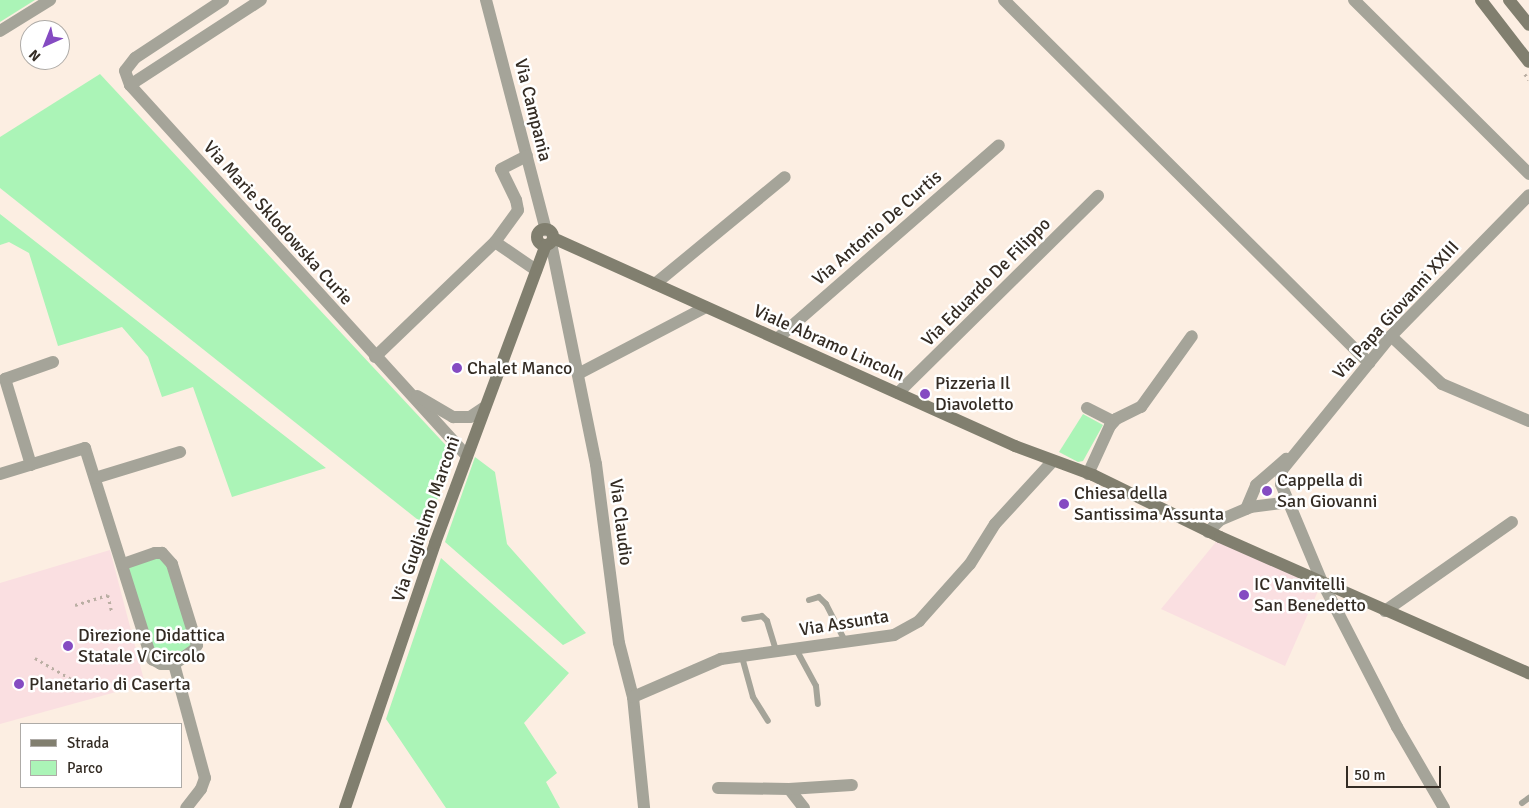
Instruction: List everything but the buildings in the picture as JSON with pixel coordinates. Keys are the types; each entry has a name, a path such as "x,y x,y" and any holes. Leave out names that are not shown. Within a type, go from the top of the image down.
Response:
{"street":[{"path":"0,31 50,0"},
{"path":"223,0 135,58 125,71 130,85 261,0"},
{"path":"487,4 499,0"},
{"path":"1004,0 1369,363"},
{"path":"1354,0 1529,174"},
{"path":"1480,0 1529,62"},
{"path":"1509,0 1529,26"},
{"name":"Via Campania","path":"487,4 549,239"},
{"name":"Via Marie Sklodowska Curie","path":"130,85 466,456"},
{"name":"Via Antonio De Curtis","path":"778,338 999,145"},
{"path":"375,357 495,242 518,210 516,200 501,169 527,156"},
{"path":"655,284 785,177"},
{"name":"Via Papa Giovanni XXIII","path":"1444,808 1392,719 1322,582 1281,484 1282,470 1391,336 1529,195"},
{"name":"Via Eduardo De Filippo","path":"898,393 1098,196"},
{"name":"Viale Abramo Lincoln","path":"549,239 778,338 1052,462 1088,474 1208,532 1529,673"},
{"name":"Via Guglielmo Marconi","path":"345,808 466,456 549,239"},
{"name":"Via Claudio","path":"549,239 596,464 619,643 633,697 644,808"},
{"path":"495,242 536,270"},
{"path":"578,374 706,307"},
{"path":"1088,474 1114,422 1142,407 1192,336"},
{"path":"1391,336 1442,384 1529,420"},
{"path":"31,464 5,379 54,362"},
{"name":"Via Marie Sklodowska Curie","path":"400,384 453,417 470,418 485,407"},
{"path":"1087,408 1114,422"},
{"path":"0,474 85,448 152,659 161,664 174,664 194,650 196,645 172,564 162,553 155,553 123,564"},
{"path":"95,478 180,452"},
{"name":"Via Papa Giovanni XXIII","path":"1246,509 1256,485 1294,453"},
{"name":"Via Assunta","path":"633,697 721,659 894,635 919,621 970,564 995,524 1052,462"},
{"path":"1208,532 1220,520 1246,509 1288,502"},
{"path":"1385,611 1512,522"},
{"path":"174,664 205,778 201,789 186,808"},
{"path":"718,788 789,789 852,785"},
{"path":"789,789 804,808"}],"lane":[{"path":"809,600 819,597 826,604 845,641"},
{"path":"744,619 762,616 767,621 776,652"},
{"path":"796,648 816,686 818,704"},
{"path":"742,657 753,696 768,721"},
{"path":"1522,803 1529,798"}],"path":[{"path":"75,605 108,595 112,614"},
{"path":"35,658 73,680"}],"shaded area":[{"name":"IC Vanvitelli San Benedetto","path":"1220,537 1322,582 1285,666 1161,609"},
{"name":"Direzione Didattica Statale V Circolo","path":"110,550 145,684 0,724 0,583"}],"green space":[{"path":"0,0 35,0 0,22"},
{"path":"100,74 454,454 427,527 0,188 0,137"},
{"path":"0,214 326,468 232,497 193,387 162,397 148,357 122,327 58,346 29,253 9,242 0,245"},
{"path":"1083,414 1103,425 1083,461 1078,462 1059,452"},
{"path":"475,457 495,472 507,544 586,633 563,645 445,542"},
{"path":"168,557 194,650 152,659 122,561"},
{"path":"441,558 569,673 524,723 557,773 546,782 560,808 446,808 386,719"}],"place":[{"name":"Chalet Manco","path":"457,368"},
{"name":"Pizzeria Il Diavoletto","path":"925,394"},
{"name":"Cappella di San Giovanni","path":"1267,491"},
{"name":"Chiesa della Santissima Assunta","path":"1064,504"},
{"name":"IC Vanvitelli San Benedetto","path":"1244,595"},
{"name":"Direzione Didattica Statale V Circolo","path":"68,646"},
{"name":"Planetario di Caserta","path":"19,684"}]}
